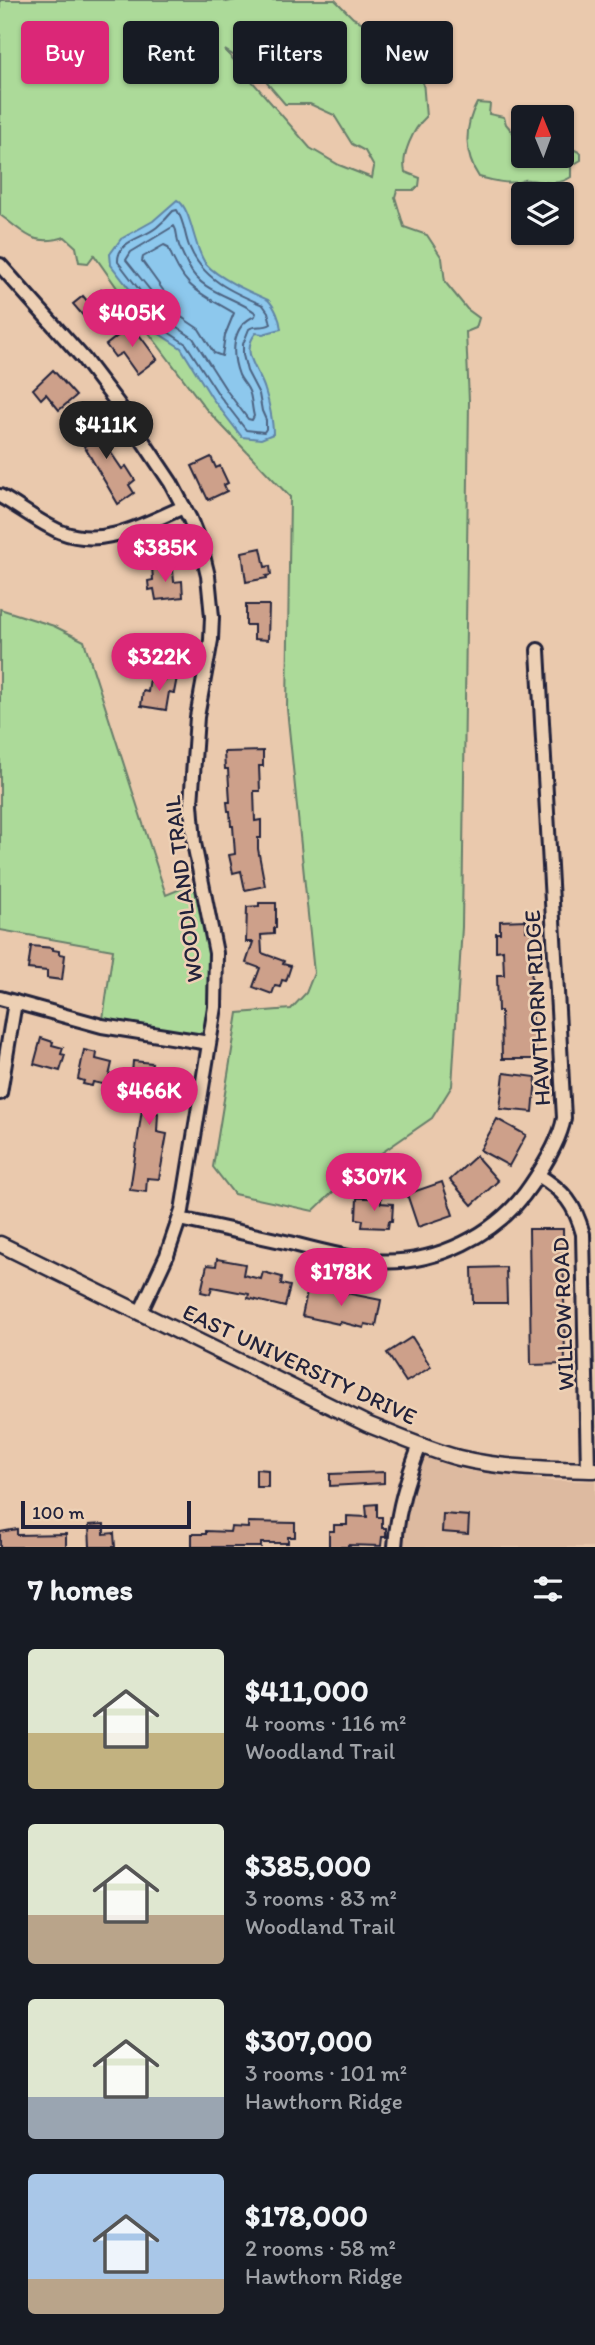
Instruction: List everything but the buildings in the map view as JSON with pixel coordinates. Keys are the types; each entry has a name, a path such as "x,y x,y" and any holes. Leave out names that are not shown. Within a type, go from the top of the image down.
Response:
{"main road":[{"name":"EAST UNIVERSITY DRIVE","path":"0,1244 367,1423 420,1445 493,1465 592,1470"}],"street":[{"name":"WOODLAND TRAIL","path":"0,265 101,380 171,483 196,533 205,561 212,617 211,640 196,729 191,794 194,843 216,953 216,989 180,1219 167,1255 140,1313"},
{"path":"0,496 61,532 89,538 118,534 184,507"},
{"name":"HAWTHORN RIDGE","path":"180,1219 359,1259 404,1260 447,1250 486,1230 521,1200 538,1175 564,1118 538,650"},
{"path":"0,998 102,1026 209,1043"},
{"path":"0,1093 15,1002"},
{"name":"WILLOW ROAD","path":"538,1175 562,1192 573,1204 583,1234 592,1470"},
{"path":"395,1547 404,1489 420,1445"}],"shaded area":[{"path":"417,1455 462,1470 551,1481 595,1481 595,1547 395,1547"}],"green space":[{"path":"0,0 335,0 361,22 361,84 423,84 426,117 409,143 404,165 405,172 420,178 419,186 414,190 397,190 395,197 404,227 427,235 442,258 445,282 467,309 479,318 476,328 466,332 469,401 462,927 452,1086 432,1118 354,1172 313,1211 234,1194 213,1167 238,1013 291,1009 306,993 314,973 287,709 290,497 206,409 94,255 88,263 79,262 76,247 65,237 45,240 23,233 0,215","holes":["233,21 347,21 347,84 268,84 285,104 310,104 334,115 352,144 365,151 374,167 372,178 339,165 310,148 254,84 233,84 233,59 225,50 233,55"]},
{"path":"477,103 490,104 489,114 504,117 511,130 511,168 571,168 571,177 560,182 508,182 479,177 468,150 468,131"},
{"path":"574,150 581,153 581,160 574,164"},
{"path":"0,609 54,626 84,641 166,895 200,881 213,935 209,1043 102,1026 113,950 0,930"}],"water":[{"path":"177,200 186,211 206,264 226,279 268,300 278,317 281,329 256,333 251,340 250,355 266,395 272,423 273,434 261,439 242,437 212,398 181,348 147,326 141,304 111,265 110,254 121,239 153,221"}]}
